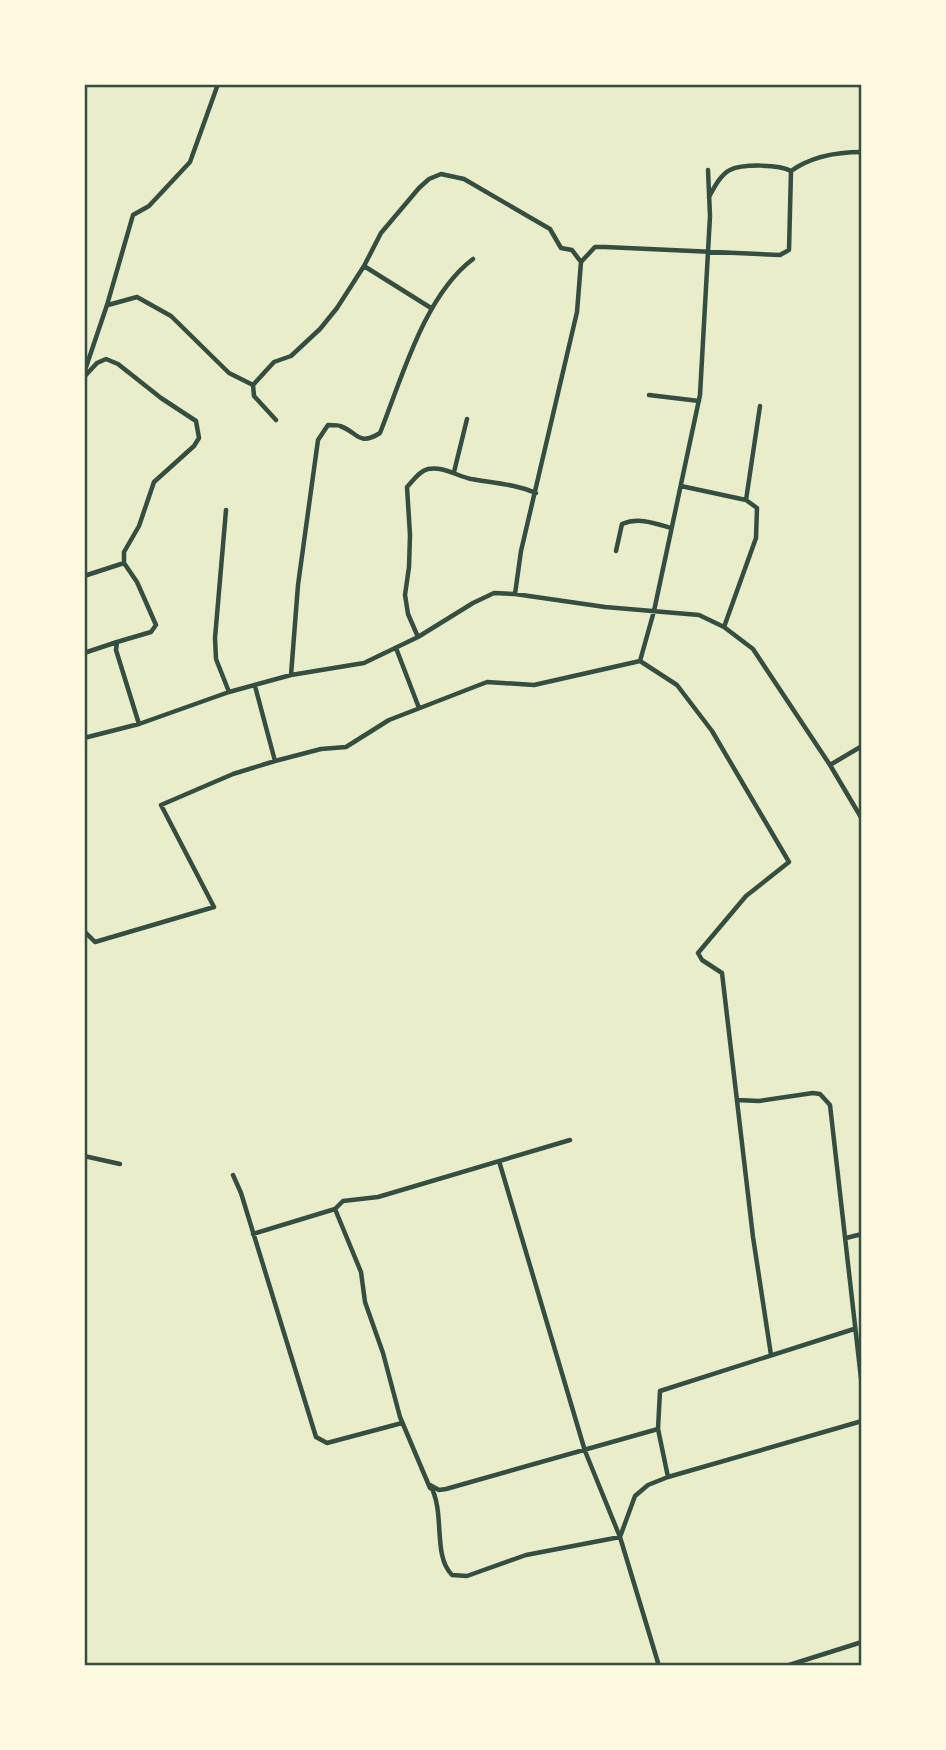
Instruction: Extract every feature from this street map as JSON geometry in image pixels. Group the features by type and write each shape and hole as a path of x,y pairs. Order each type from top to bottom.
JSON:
{"street":[{"path":"84,375 133,215 149,206 190,162 218,84"},
{"path":"791,171 804,161 842,152 862,152"},
{"path":"709,197 718,181 730,170 770,165 785,167 791,171"},
{"path":"640,661 654,611 699,401 708,250 708,170"},
{"path":"515,594 516,576 577,312 581,262 595,247 780,255 789,250 791,171"},
{"path":"276,420 254,396 253,385 274,362 292,356 320,329 364,266 381,233 429,179 441,174 464,179 550,229 561,248 572,250 581,262"},
{"path":"291,675 298,584 318,440 328,425 340,425 363,439 370,439 380,433 431,308 456,271 472,259"},
{"path":"364,266 431,308"},
{"path":"107,305 137,297 160,309 171,316 229,373 253,385"},
{"path":"84,375 106,359 118,364 196,421 199,438 194,446 154,482 139,526 124,552 124,563 137,582 156,625 151,632 84,653"},
{"path":"649,395 699,401"},
{"path":"746,500 760,405"},
{"path":"454,472 467,419"},
{"path":"418,637 408,614 405,594 410,535 407,487 422,471 430,468 536,493"},
{"path":"680,486 746,500 757,508 756,538 724,627"},
{"path":"226,510 215,638 216,659 229,692"},
{"path":"616,551 622,524 630,520 641,520 671,528"},
{"path":"84,576 124,563"},
{"path":"84,738 139,724 229,692 291,675 364,663 418,637 494,593 515,594 605,607 699,615 724,627 753,649 830,765 862,819"},
{"path":"117,642 116,650 139,724"},
{"path":"396,648 419,708"},
{"path":"84,931 95,942 214,907 161,805 233,774 321,749 346,747 389,720 487,682 534,685 640,661 677,685 712,732 789,862 746,896 698,953 702,960 722,973 753,1237 771,1355"},
{"path":"255,686 275,761"},
{"path":"830,765 862,746"},
{"path":"737,1100 759,1101 813,1093 824,1098 830,1105 862,1387"},
{"path":"253,1234 335,1209 343,1201 378,1197 570,1140"},
{"path":"84,1156 120,1164"},
{"path":"499,1161 585,1451 620,1538 659,1666"},
{"path":"233,1175 241,1193 316,1437 327,1443 402,1423"},
{"path":"335,1209 361,1272 365,1302 383,1353 402,1423 430,1488 430,1485 439,1490 446,1489 658,1429"},
{"path":"846,1238 862,1234"},
{"path":"668,1477 658,1429 660,1391 854,1329"},
{"path":"620,1538 635,1496 648,1485 862,1421"},
{"path":"430,1485 438,1502 444,1565 452,1575 467,1576 497,1563 526,1555 620,1538"},
{"path":"786,1666 862,1642"}]}
